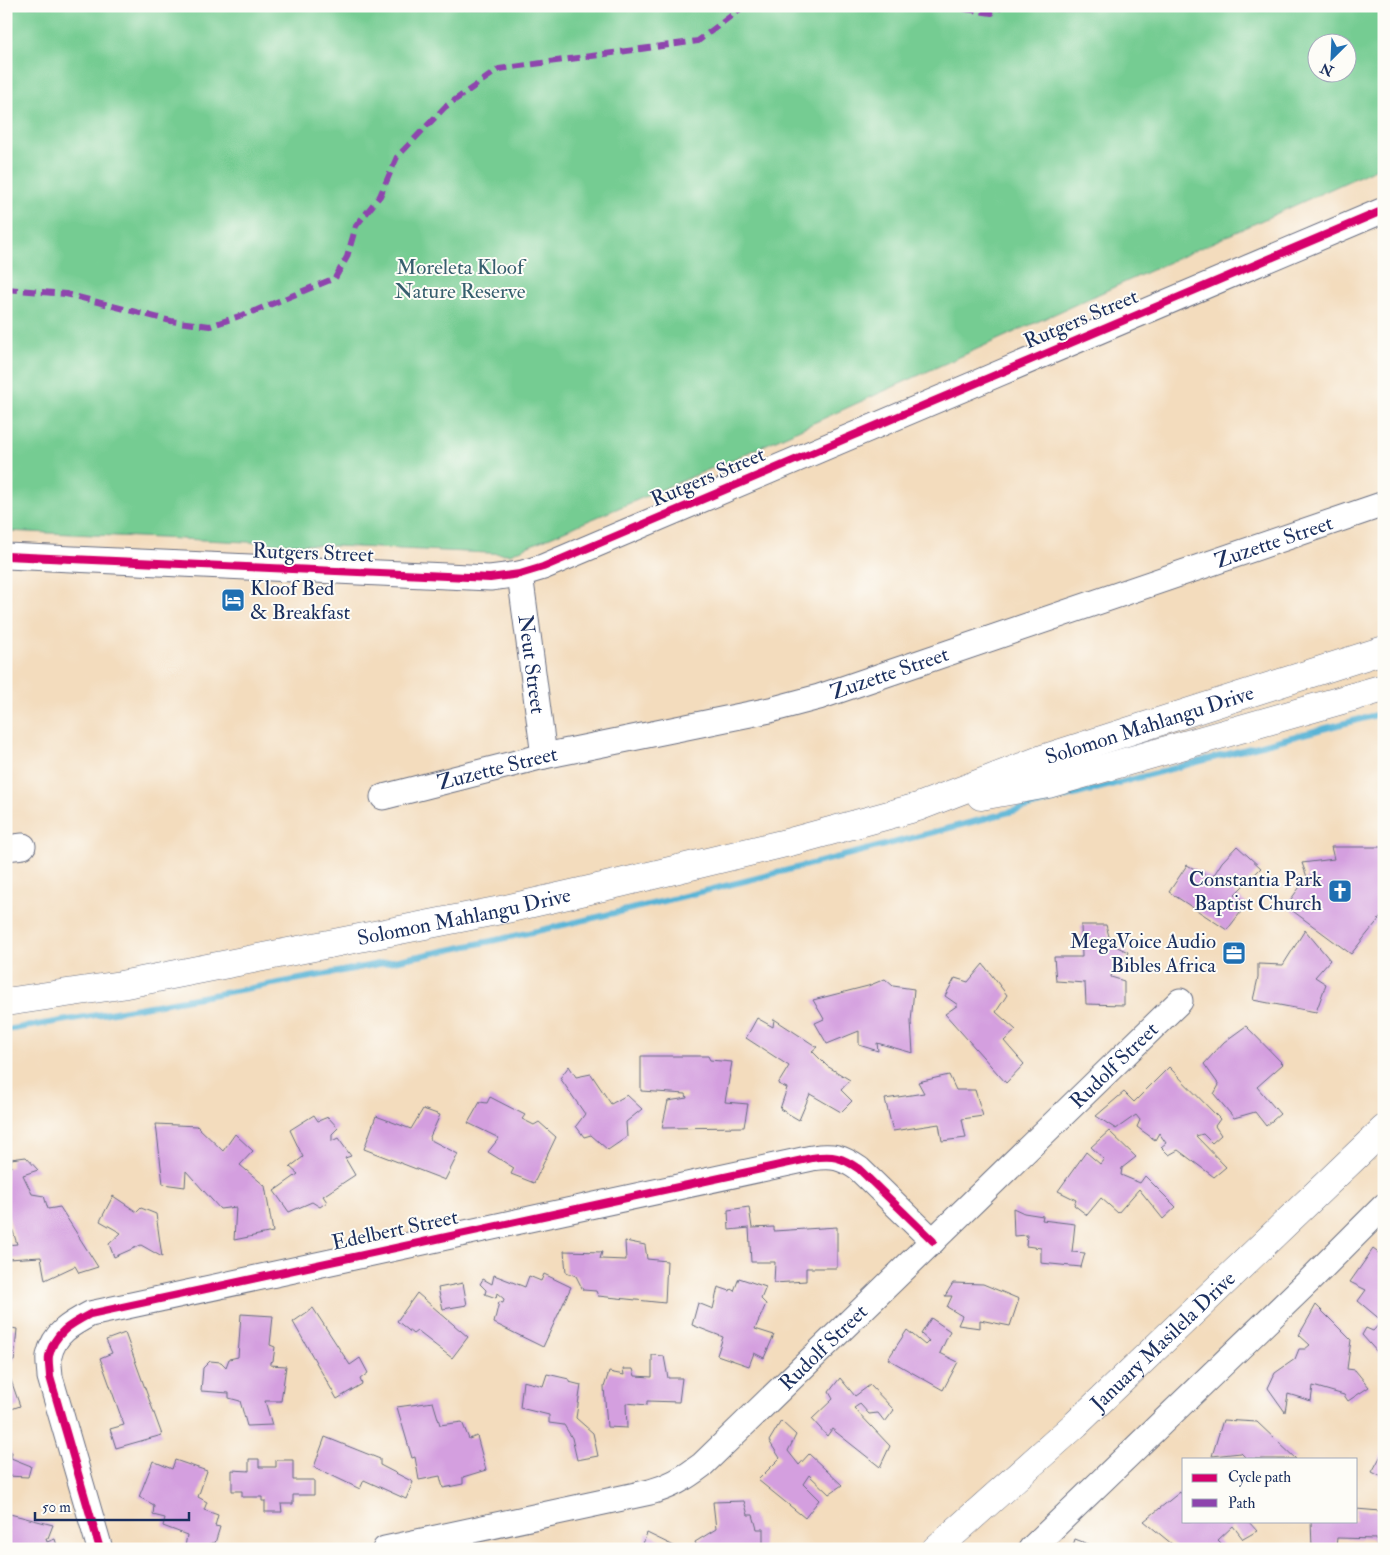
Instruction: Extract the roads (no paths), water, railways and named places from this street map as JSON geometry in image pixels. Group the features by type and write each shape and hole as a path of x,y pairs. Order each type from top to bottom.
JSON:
{"main road":[{"name":"Solomon Mahlangu Drive","path":"918,807 1046,758 1384,650"},
{"name":"Solomon Mahlangu Drive","path":"6,1002 121,985 506,909 781,844 918,807 1048,784 1384,688"},
{"name":"January Masilela Drive","path":"936,1549 1076,1424 1384,1129"}],"street":[{"name":"Rutgers Street","path":"6,556 490,578 520,574 543,567 1384,210"},
{"name":"Zuzette Street","path":"383,797 544,756 770,710 819,697 1384,504"},
{"name":"Neut Street","path":"520,574 544,756"},
{"name":"Rudolf Street","path":"385,1549 650,1492 666,1488 684,1478 702,1465 1180,1000"},
{"name":"Edelbert Street","path":"100,1549 50,1377 49,1357 58,1337 69,1324 90,1314 812,1158 830,1156 849,1162 859,1169 933,1241"},
{"path":"1031,1549 1237,1351 1384,1206"}],"waterway":[{"path":"6,1030 273,984 537,931 855,853 1384,713"}],"place":[{"name":"Kloof Bed & Breakfast","path":"233,600"},
{"name":"Constantia Park Baptist Church","path":"1340,891"},
{"name":"MegaVoice Audio Bibles Africa","path":"1234,953"}],"park label":[{"name":"Moreleta Kloof Nature Reserve","path":"460,279"}]}
